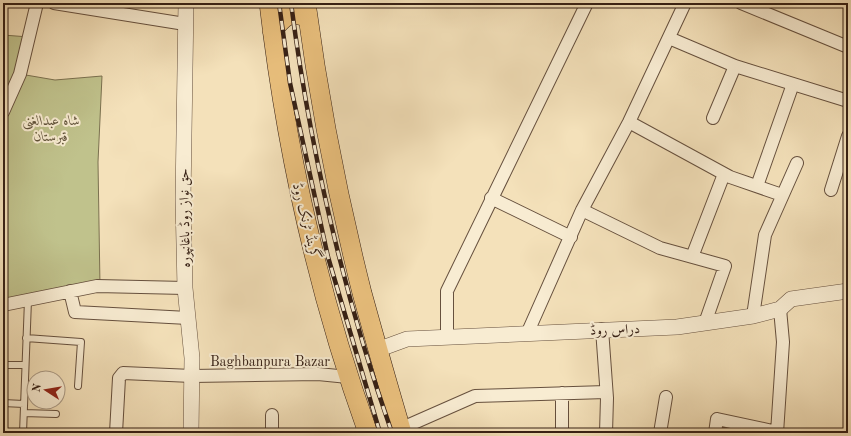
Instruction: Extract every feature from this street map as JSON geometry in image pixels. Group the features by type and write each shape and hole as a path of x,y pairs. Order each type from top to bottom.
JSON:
{"main road":[{"name":"گرینڈ ٹرنک روڈ","path":"269,3 280,88 298,192 348,377 368,433"},
{"path":"272,31 284,16 292,13 301,14 307,10 336,180 377,350 401,431"}],"street":[{"path":"3,112 20,74 37,3"},
{"path":"54,3 185,24"},
{"name":"حق نواز روڈ باغانپورہ","path":"186,3 183,199 185,288 192,358 191,433"},
{"path":"447,338 447,291 587,3"},
{"path":"527,334 582,210 629,122 685,3"},
{"path":"741,3 848,47"},
{"path":"669,38 734,66 848,101"},
{"path":"713,118 734,66"},
{"path":"757,186 793,84"},
{"path":"629,122 724,174 782,195"},
{"path":"831,190 848,136"},
{"path":"753,316 765,235 797,163"},
{"path":"692,257 724,174"},
{"path":"492,198 571,237"},
{"path":"582,210 660,248 725,266 705,323"},
{"path":"3,305 97,286 185,288"},
{"path":"70,291 75,312 188,318"},
{"name":"دراس روڈ","path":"377,350 407,339 602,329 677,327 753,316 780,309 791,299 848,292"},
{"path":"715,433 717,419 777,433 783,342 780,309"},
{"path":"602,329 606,392 606,433"},
{"name":"Baghbanpura Bazar","path":"116,433 120,375 123,373 192,376 318,374 348,377"},
{"path":"401,431 475,396 606,392"},
{"path":"562,393 562,433"},
{"path":"660,433 666,397"},
{"path":"272,415 272,433"}],"lane":[{"path":"23,433 28,300"},
{"path":"26,338 81,342 78,386"},
{"path":"3,365 25,366"},
{"path":"3,403 24,404"},
{"path":"24,413 56,414"}],"green space":[{"name":"شاہ عبدالغنی قبرستان","path":"3,35 29,37 20,74 55,80 102,76 98,162 100,286 3,305"}],"railway":[{"path":"279,3 290,83 328,257 380,433"},
{"path":"291,3 308,112 330,220 358,327 392,433"}]}
